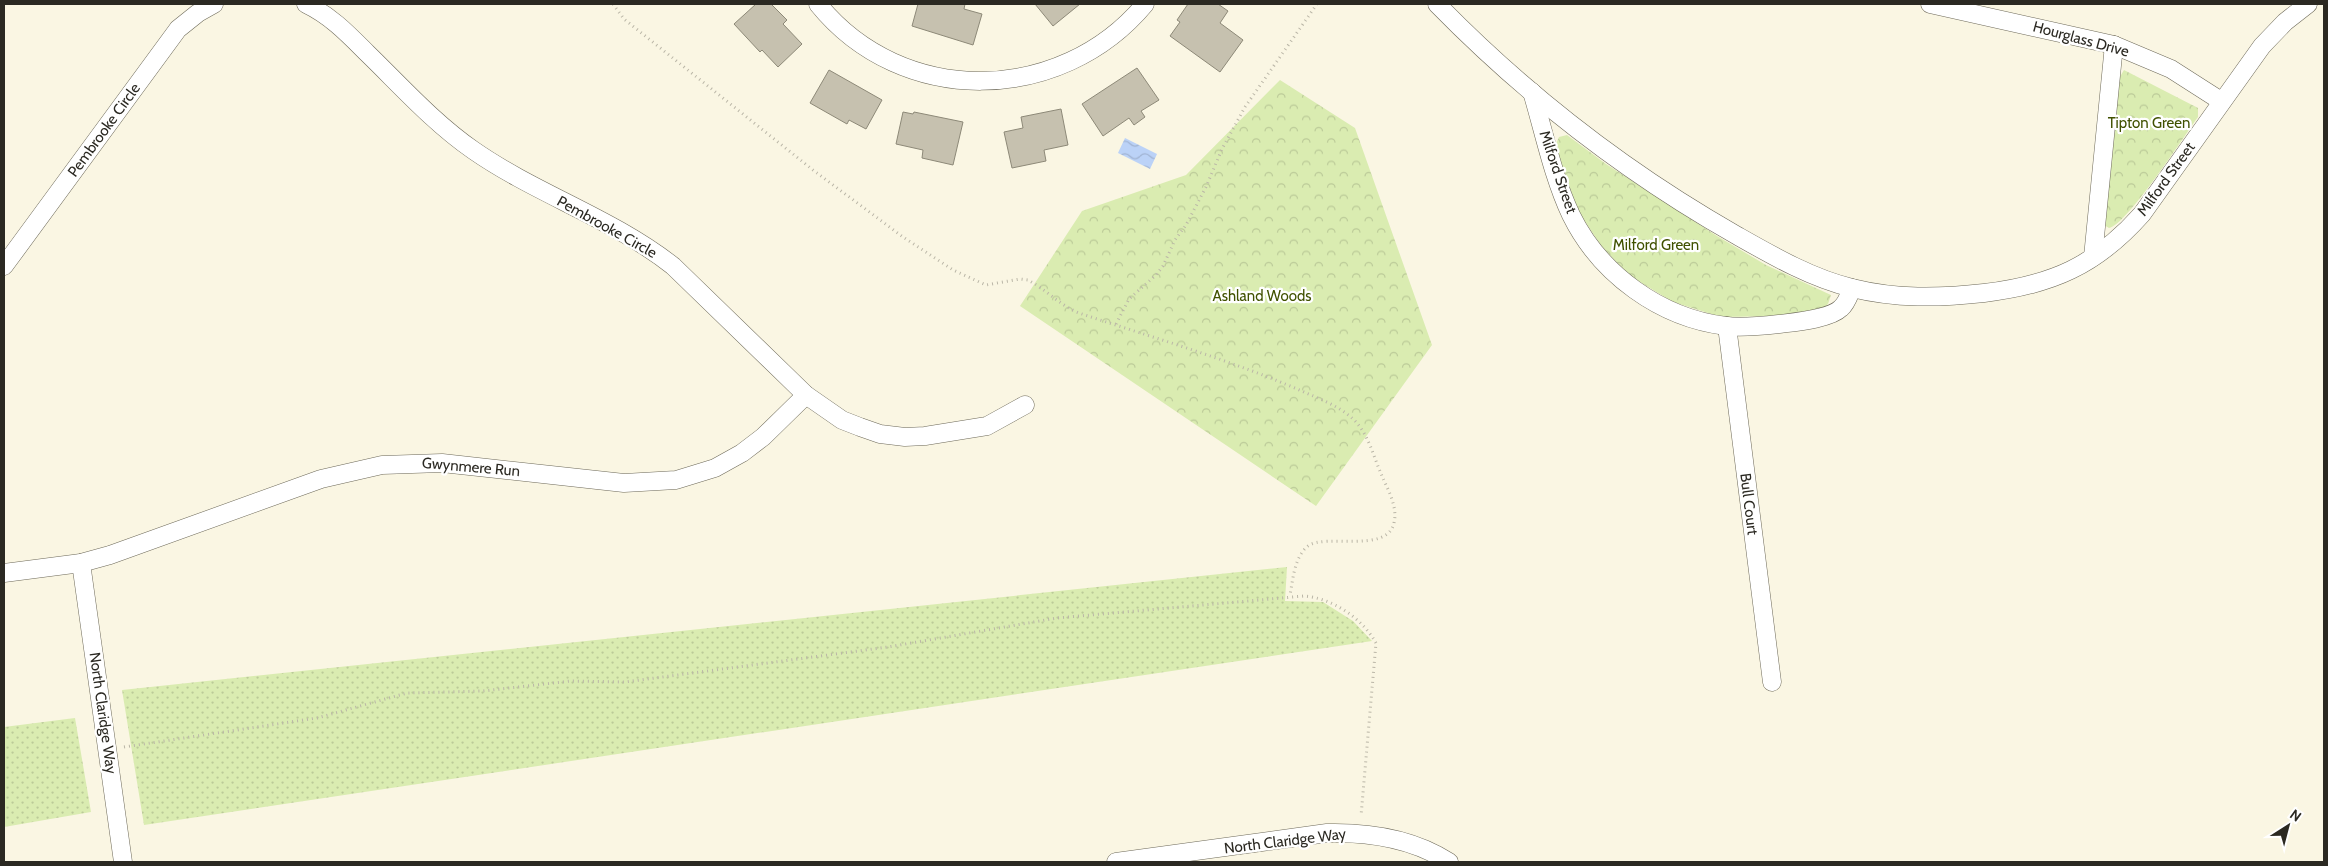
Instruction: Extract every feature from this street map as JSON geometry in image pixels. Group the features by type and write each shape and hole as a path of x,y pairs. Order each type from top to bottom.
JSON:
{"street":[{"name":"Pembrooke Circle","path":"4,266 178,29 198,13 214,4"},
{"name":"Pembrooke Circle","path":"306,4 331,18 449,131 471,149 515,177 627,235 657,253 806,395 842,420 880,434 904,437 926,436 987,426 1025,405"},
{"path":"818,4 854,38 892,61 928,75 970,82 987,82 1036,75 1082,57 1115,34 1145,4"},
{"name":"Milford Street","path":"1437,4 1479,46 1604,150 1708,220 1804,271 1852,288 1922,298 1952,297 2012,290 2050,280 2093,257 2122,236 2142,214 2262,46 2285,22 2308,4"},
{"name":"Hourglass Drive","path":"1930,4 2114,45 2170,69 2221,101"},
{"path":"2093,257 2114,45"},
{"name":"Milford Street","path":"1532,92 1563,195 1575,222 1594,251 1626,283 1651,300 1684,316 1727,326 1776,324 1819,317 1841,308 1852,288"},
{"name":"Bull Court","path":"1727,326 1772,682"},
{"name":"Gwynmere Run","path":"4,573 81,563 137,547 321,479 382,465 442,462 624,483 676,480 715,468 742,453 763,437 806,395"},
{"name":"North Claridge Way","path":"81,563 123,862"},
{"name":"North Claridge Way","path":"1116,862 1181,858 1327,833 1371,834 1410,843 1428,850 1449,862"}],"path":[{"path":"613,4 629,24 772,138 870,213 953,270 986,285 1020,279 1028,280 1076,312 1116,324 1289,386 1342,410 1361,428 1391,498 1393,526 1385,535 1368,540 1321,542 1310,545 1300,557 1295,567 1290,595"},
{"path":"1116,324 1129,299 1156,275 1163,266 1175,240 1186,225 1206,187 1222,149 1245,107 1317,4"},
{"path":"124,747 316,718 407,694 483,691 571,680 625,682 888,647 1057,618 1276,599 1290,595 1322,598 1331,603 1368,630 1376,643 1361,816"}],"green space":[{"name":"Tipton Green","path":"2124,70 2198,108 2198,117 2129,212 2109,228 2104,225 2118,80"},
{"name":"Ashland Woods","path":"1280,80 1355,128 1432,345 1316,506 1020,306 1082,211 1186,175"},
{"name":"Milford Green","path":"1567,135 1606,164 1717,236 1766,265 1831,295 1828,304 1821,310 1778,316 1721,317 1673,302 1630,276 1602,247 1578,211 1555,146 1559,137"},
{"path":"1287,567 1285,601 1323,602 1353,621 1372,641 144,825 122,690"},
{"path":"75,718 91,812 4,827 4,727"}],"water":[{"path":"1125,138 1157,154 1150,169 1118,153"}],"building":[{"path":"756,4 771,4 787,20 783,24 802,44 778,67 762,50 760,52 734,24"},
{"path":"918,4 965,4 964,9 982,14 973,45 912,26"},
{"path":"1035,4 1080,4 1053,26"},
{"path":"1188,4 1218,4 1228,11 1220,23 1243,40 1220,72 1170,36 1180,22 1177,20"},
{"path":"1137,68 1159,100 1141,111 1145,117 1134,125 1129,118 1103,136 1082,104"},
{"path":"829,70 882,100 866,129 849,120 847,124 810,103"},
{"path":"1061,109 1068,145 1044,150 1046,161 1012,168 1004,132 1023,128 1021,117"},
{"path":"903,112 913,114 914,112 963,122 953,165 922,158 923,150 896,144"}]}
